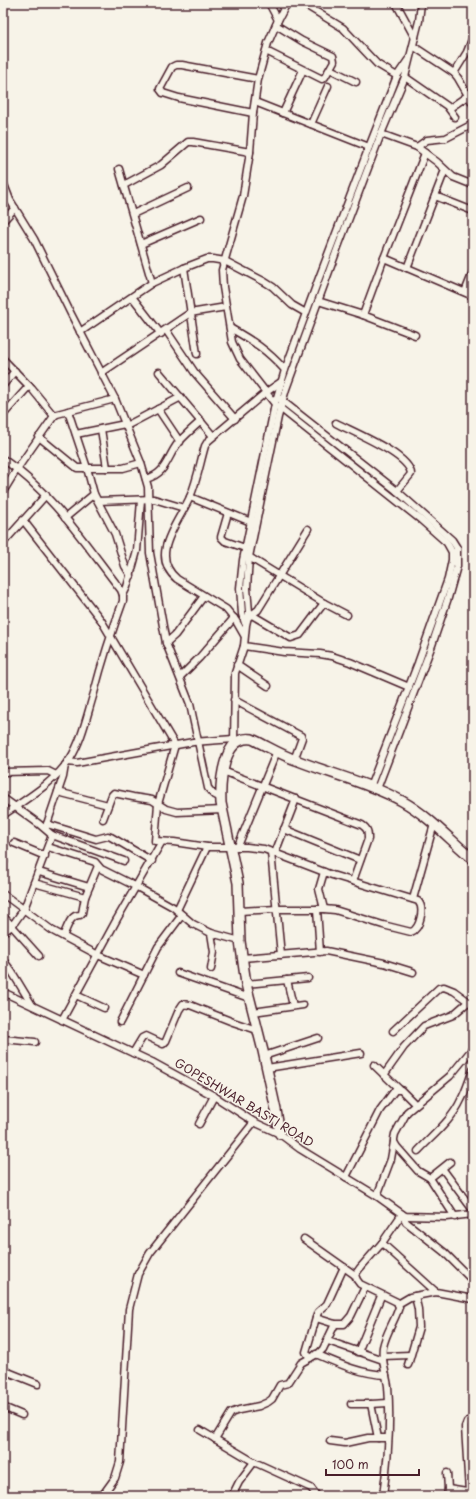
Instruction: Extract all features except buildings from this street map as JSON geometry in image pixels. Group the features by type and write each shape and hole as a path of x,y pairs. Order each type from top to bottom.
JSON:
{"street":[{"path":"266,52 322,79 324,79 334,61 333,56 302,41 277,23 268,3"},
{"path":"287,3 277,23 258,79 253,113 250,152 243,196 222,277 235,352 274,404 421,520 450,546 452,552 448,579 374,788"},
{"path":"302,3 343,28 377,64 397,76"},
{"path":"396,3 415,38"},
{"path":"280,1134 267,1068 246,984 240,941 240,911 234,846 223,810 220,791 223,771 234,741 235,673 244,646 244,635 249,612 247,575 249,557 282,400 380,134 405,77 419,21 421,3"},
{"path":"454,73 467,52 473,37"},
{"path":"413,46 454,73 471,94 473,103"},
{"path":"324,603 300,635 294,638 248,619 242,614 240,588 245,548 274,404 285,370 368,147 397,76 411,55"},
{"path":"253,113 179,98 163,93 160,89 172,67 176,65 258,79"},
{"path":"330,69 356,82"},
{"path":"283,113 303,70"},
{"path":"405,77 450,108 455,117"},
{"path":"311,124 328,86"},
{"path":"450,108 471,94"},
{"path":"255,102 368,147"},
{"path":"417,147 427,140 446,138 473,124"},
{"path":"380,134 417,147 453,177 473,185"},
{"path":"124,185 161,165 188,142 250,152"},
{"path":"363,315 425,153"},
{"path":"119,169 152,284"},
{"path":"407,268 445,170"},
{"path":"3,182 10,200 34,239 115,399 141,464 146,479 150,500 150,553 166,643 190,704 208,788 213,794 221,798"},
{"path":"133,214 188,188"},
{"path":"435,196 473,211"},
{"path":"3,203 10,200"},
{"path":"3,220 15,208"},
{"path":"141,244 201,218"},
{"path":"384,258 473,296"},
{"path":"80,332 152,284 184,268 207,259 225,262 265,282 273,287 292,305 306,314"},
{"path":"184,268 197,354"},
{"path":"465,292 473,272"},
{"path":"133,298 164,332 195,373 235,419"},
{"path":"318,301 363,315 414,335"},
{"path":"102,373 190,313 226,307"},
{"path":"230,328 267,351 285,370"},
{"path":"3,359 54,416"},
{"path":"3,385 15,371"},
{"path":"160,372 213,436"},
{"path":"244,635 234,618 226,610 170,574 165,564 166,545 190,497 205,446 213,436 265,393 281,382"},
{"path":"3,415 28,386"},
{"path":"277,396 325,436 397,491 452,540 457,548 457,566 432,645 374,788"},
{"path":"76,434 126,425 181,397"},
{"path":"3,492 54,416 115,399"},
{"path":"158,409 180,442"},
{"path":"68,411 94,494 115,534 125,566 131,576"},
{"path":"146,479 161,472 180,442 201,421"},
{"path":"336,423 402,458 409,466 411,474 397,491"},
{"path":"101,429 107,468"},
{"path":"39,437 74,466 80,468 123,468 141,464"},
{"path":"3,459 17,469 46,495 123,595"},
{"path":"65,518 94,494"},
{"path":"3,543 46,495"},
{"path":"190,497 251,522"},
{"path":"3,815 41,788 56,775 74,752 85,724 110,634 131,576 137,551 141,500"},
{"path":"98,501 160,500 184,508"},
{"path":"228,513 221,537 225,541 245,548"},
{"path":"24,520 101,620 175,745 158,804 154,840 157,842 174,842 207,847 234,846 255,848 324,872 413,899 418,901 421,906 418,927 411,932 335,910 277,909 240,911"},
{"path":"248,619 258,610 308,529"},
{"path":"249,557 324,603 347,615"},
{"path":"166,643 175,635 204,596"},
{"path":"180,677 196,662 234,618"},
{"path":"244,646 284,652 300,652 332,656 409,687"},
{"path":"237,665 268,686"},
{"path":"234,700 301,736 302,738 294,760"},
{"path":"66,764 199,741 234,741 246,738 252,739 294,760 374,788 402,802 434,824 473,859"},
{"path":"234,846 277,751"},
{"path":"46,826 66,764"},
{"path":"3,772 48,771 56,775"},
{"path":"223,771 362,825 366,828 368,839 353,881"},
{"path":"58,792 108,805"},
{"path":"103,819 114,793 152,800 166,809 177,812 223,810"},
{"path":"3,798 46,826 96,840 108,836 152,861"},
{"path":"281,955 273,853 296,799"},
{"path":"413,899 434,824"},
{"path":"46,826 52,835 124,861"},
{"path":"284,829 360,860"},
{"path":"3,932 12,926 24,909 52,835"},
{"path":"62,1020 162,842"},
{"path":"14,843 44,856"},
{"path":"120,1022 164,936 180,912 207,847"},
{"path":"48,848 93,861 101,870 137,887 180,912 193,924 211,933 240,941"},
{"path":"63,936 73,917 82,913 85,898 98,866"},
{"path":"39,872 89,887"},
{"path":"324,872 319,889 324,909"},
{"path":"34,883 85,898"},
{"path":"3,894 46,926 63,936 98,955 144,975"},
{"path":"317,909 320,952"},
{"path":"3,916 39,956"},
{"path":"211,933 214,952 211,969"},
{"path":"242,958 320,952 340,953 413,972"},
{"path":"3,960 12,972 32,1006"},
{"path":"178,973 249,998"},
{"path":"246,984 308,978"},
{"path":"287,980 293,1006"},
{"path":"384,1075 404,1048 424,1026 453,1015 471,1003 454,991 444,987 440,988 393,1031"},
{"name":"GOPESHWAR BASTI ROAD","path":"3,992 133,1053 214,1096 254,1122 280,1134 300,1149 377,1196 404,1215 406,1222 444,1252 473,1281"},
{"path":"76,995 104,1008"},
{"path":"133,1053 142,1038 146,1036 163,1044 166,1041 179,1010 184,1004 257,1030"},
{"path":"253,1012 303,1004"},
{"path":"264,1056 318,1038"},
{"path":"3,1039 35,1042"},
{"path":"377,1196 391,1159 395,1134 402,1119 415,1104 450,1076 473,1048"},
{"path":"267,1068 361,1053"},
{"path":"469,1053 473,1059"},
{"path":"374,1065 415,1104"},
{"path":"418,1151 444,1125 461,1101 473,1070"},
{"path":"346,1177 380,1110 395,1090 399,1089"},
{"path":"199,1124 214,1096"},
{"path":"102,1496 115,1478 120,1462 129,1309 138,1274 150,1253 254,1122"},
{"path":"394,1142 418,1171 430,1178 455,1217"},
{"path":"430,1178 450,1162"},
{"path":"444,1171 473,1210"},
{"path":"356,1275 360,1268 404,1215 455,1217 473,1214"},
{"path":"304,1239 356,1275 357,1280 365,1287 398,1304 416,1296 436,1292 473,1299"},
{"path":"382,1243 436,1292"},
{"path":"310,1358 306,1352 318,1312 327,1304 344,1267"},
{"path":"316,1318 335,1324 344,1324 348,1320 365,1287"},
{"path":"358,1352 381,1296"},
{"path":"408,1365 419,1327 416,1296"},
{"path":"383,1496 388,1438 388,1403 383,1358 386,1338 398,1310 398,1304"},
{"path":"215,1439 231,1413 259,1406 272,1399 280,1385 288,1383 301,1363 316,1354 328,1341 335,1324"},
{"path":"328,1341 358,1352 383,1358 410,1355"},
{"path":"316,1354 365,1373 386,1375"},
{"path":"3,1370 38,1384"},
{"path":"351,1404 388,1403"},
{"path":"371,1404 378,1438"},
{"path":"3,1407 22,1415"},
{"path":"447,1473 448,1493 471,1492 465,1427 467,1422 473,1422"},
{"path":"200,1430 254,1462 311,1488 317,1496 324,1496"},
{"path":"330,1441 345,1443 368,1438 388,1438"},
{"path":"232,1496 239,1482 254,1462"}]}
